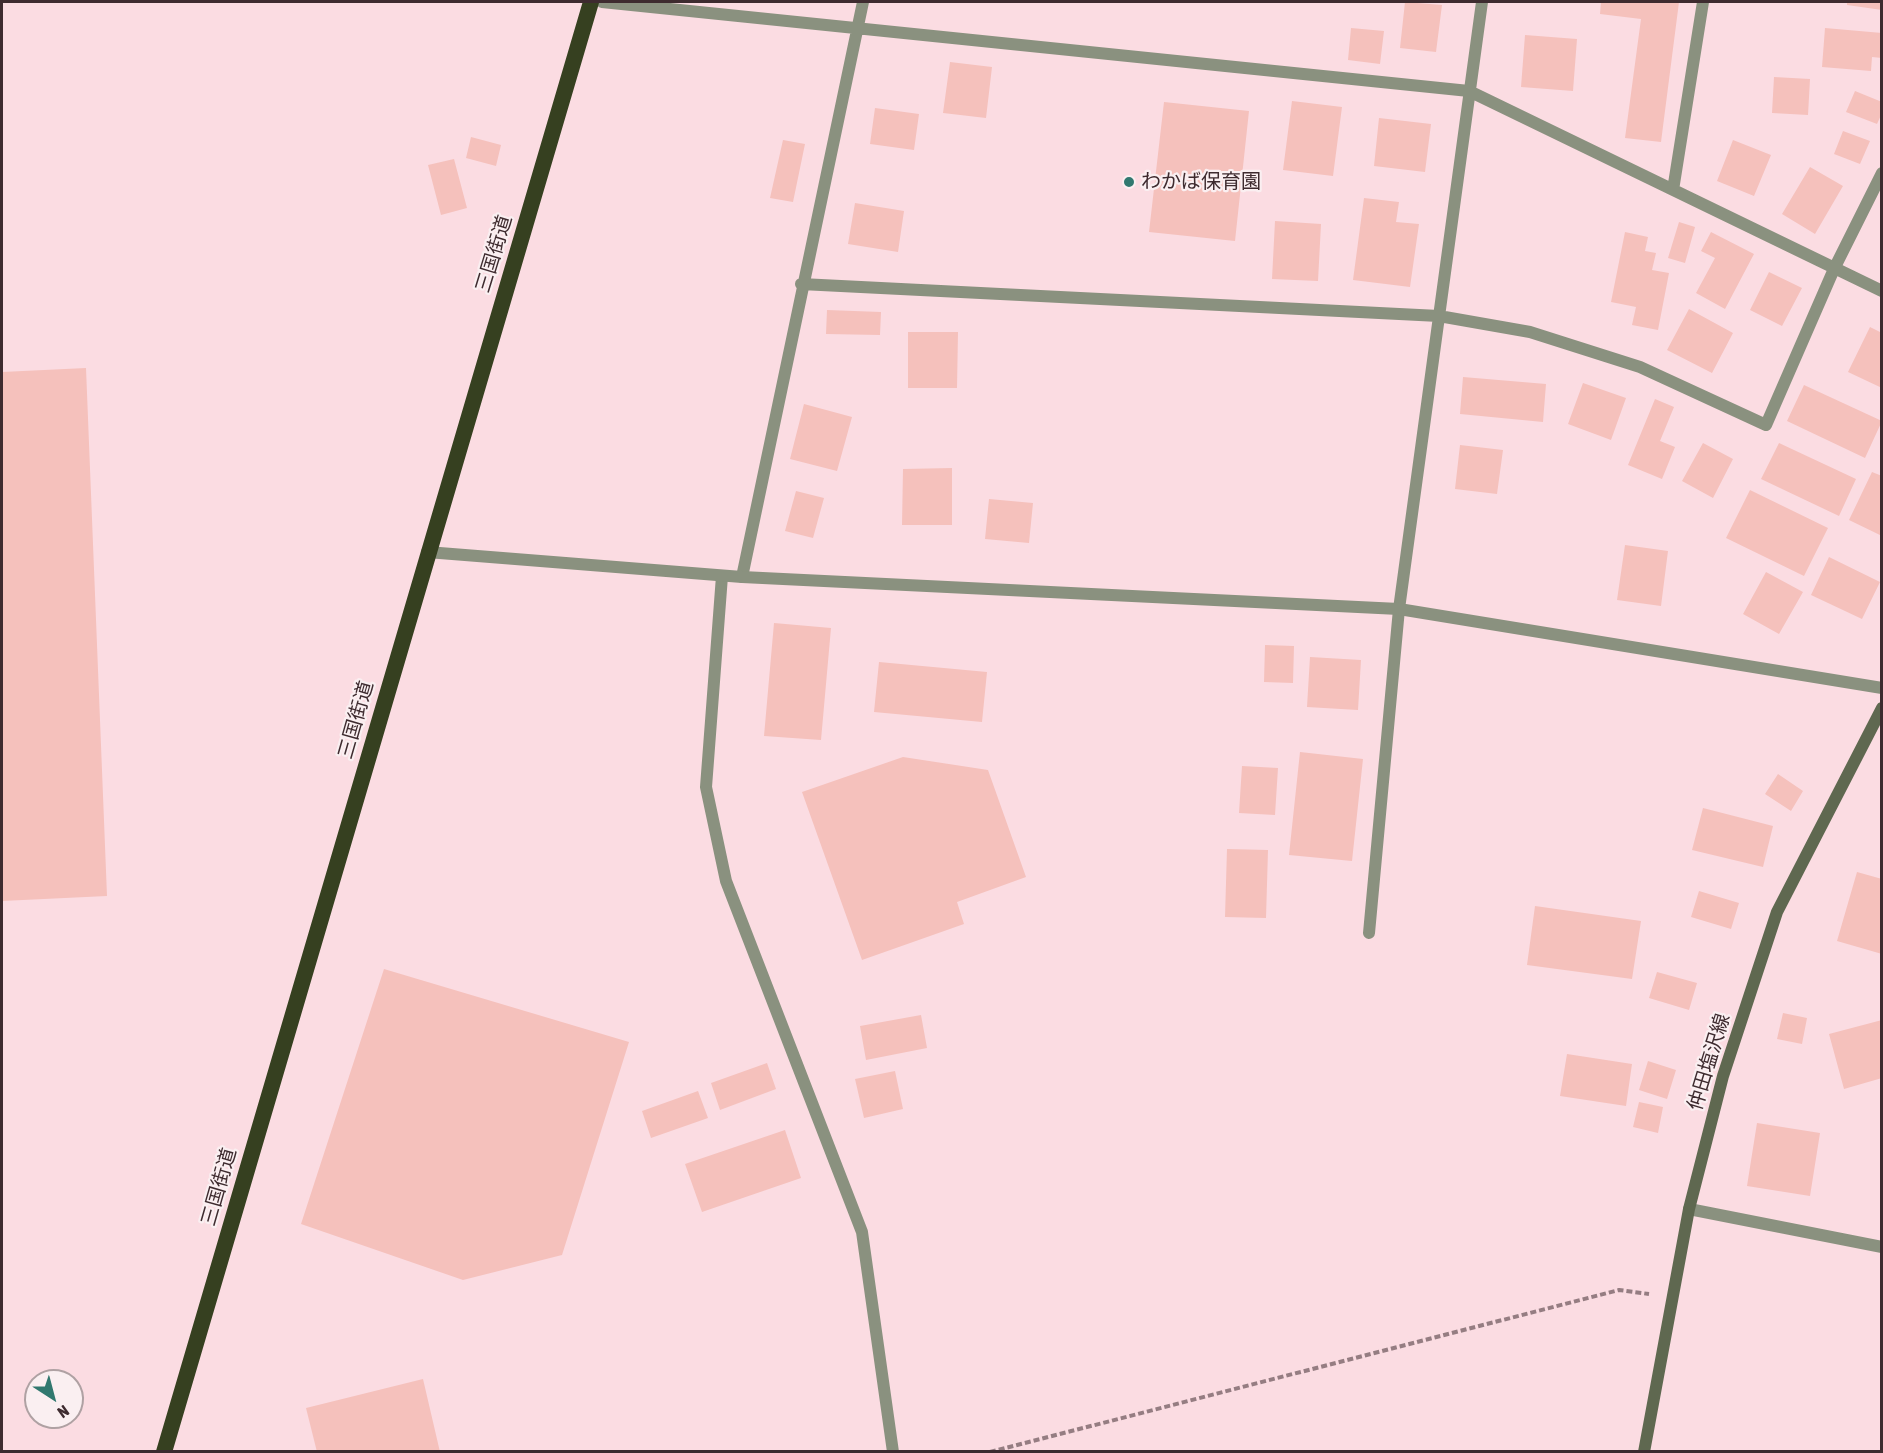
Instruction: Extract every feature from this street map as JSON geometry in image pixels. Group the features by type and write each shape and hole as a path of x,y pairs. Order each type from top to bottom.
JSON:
{"highway":[{"name":"三国街道","path":"164,1452 427,552 591,2"}],"main road":[{"name":"仲田塩沢線","path":"1644,1452 1689,1209 1724,1076 1777,912 1881,708"}],"street":[{"path":"602,2 1469,91 1881,291"},
{"path":"742,578 801,284 862,2"},
{"path":"1369,933 1399,609 1482,2"},
{"path":"1672,190 1703,2"},
{"path":"801,284 1439,316 1530,332 1640,367 1766,425 1834,269 1881,173"},
{"path":"427,552 742,578 1399,609 1881,688"},
{"path":"722,576 706,787 726,881 862,1232 893,1452"},
{"path":"1689,1209 1881,1247"}],"path":[{"path":"990,1452 1619,1290 1672,1297"}],"building":[{"path":"1405,2 1442,5 1436,52 1400,48"},
{"path":"1601,2 1679,2 1661,142 1625,138 1641,19 1600,14"},
{"path":"1847,2 1882,2 1882,10 1847,5"},
{"path":"1351,28 1384,31 1380,64 1348,60"},
{"path":"1825,28 1882,33 1882,58 1872,57 1871,71 1822,67"},
{"path":"1525,35 1577,39 1573,91 1521,87"},
{"path":"950,62 992,67 986,118 943,113"},
{"path":"1774,77 1810,79 1808,115 1772,113"},
{"path":"1855,91 1882,102 1882,113 1877,124 1846,112"},
{"path":"1292,101 1342,107 1333,176 1283,170"},
{"path":"1164,102 1249,111 1235,241 1149,232"},
{"path":"875,108 919,114 914,150 870,144"},
{"path":"1379,118 1431,124 1425,172 1374,166"},
{"path":"1843,131 1870,141 1860,164 1834,154"},
{"path":"471,137 501,145 496,166 466,158"},
{"path":"783,140 805,144 793,202 770,198"},
{"path":"1733,140 1771,155 1754,196 1717,181"},
{"path":"454,159 467,208 441,215 428,165"},
{"path":"1810,167 1843,186 1815,234 1782,214"},
{"path":"1364,198 1399,202 1396,222 1419,224 1410,287 1353,280"},
{"path":"855,203 904,211 898,252 848,244"},
{"path":"1275,221 1321,224 1318,281 1272,279"},
{"path":"1679,222 1695,227 1685,263 1668,258"},
{"path":"1625,232 1648,237 1645,251 1656,253 1652,270 1669,273 1658,330 1632,325 1636,307 1611,302"},
{"path":"1711,232 1754,254 1725,309 1696,293 1715,258 1701,251"},
{"path":"1769,272 1802,288 1782,326 1750,310"},
{"path":"1689,309 1733,333 1712,373 1667,350"},
{"path":"827,310 881,312 880,335 826,334"},
{"path":"1870,327 1882,333 1882,388 1848,372"},
{"path":"908,332 958,332 957,388 908,388"},
{"path":"86,368 107,896 2,901 2,372"},
{"path":"1463,377 1546,384 1543,422 1460,414"},
{"path":"1583,383 1626,398 1611,440 1568,424"},
{"path":"1804,385 1882,421 1865,458 1787,421"},
{"path":"1655,399 1674,407 1660,441 1675,447 1662,479 1628,465"},
{"path":"804,404 852,417 837,471 790,459"},
{"path":"1703,443 1733,459 1713,498 1682,481"},
{"path":"1779,443 1856,479 1839,516 1761,479"},
{"path":"1460,445 1503,450 1497,494 1455,489"},
{"path":"952,468 952,525 902,525 903,469"},
{"path":"1872,472 1882,476 1882,536 1849,520"},
{"path":"1750,490 1828,528 1804,576 1726,538"},
{"path":"796,491 824,498 813,538 785,531"},
{"path":"989,499 1033,503 1029,543 985,539"},
{"path":"1625,545 1668,551 1661,606 1617,600"},
{"path":"1829,557 1880,582 1862,619 1811,595"},
{"path":"1766,572 1803,592 1779,634 1743,614"},
{"path":"774,623 831,628 821,740 764,736"},
{"path":"1265,645 1294,646 1293,683 1264,682"},
{"path":"1310,657 1361,660 1358,710 1307,707"},
{"path":"879,662 987,672 982,722 874,712"},
{"path":"1300,752 1363,759 1352,861 1289,855"},
{"path":"903,757 988,770 1026,877 957,902 964,924 862,960 802,792"},
{"path":"1242,766 1278,768 1275,815 1239,813"},
{"path":"1778,774 1803,791 1791,811 1765,794"},
{"path":"1703,808 1773,826 1763,867 1692,850"},
{"path":"1227,849 1268,850 1266,918 1225,917"},
{"path":"1857,872 1882,879 1882,954 1837,941"},
{"path":"1699,891 1739,903 1731,929 1691,917"},
{"path":"1535,906 1641,921 1632,979 1527,965"},
{"path":"384,969 629,1042 562,1255 463,1280 301,1224"},
{"path":"1657,972 1697,983 1689,1010 1649,998"},
{"path":"1783,1013 1807,1018 1802,1044 1777,1039"},
{"path":"921,1015 927,1048 866,1060 860,1026"},
{"path":"1882,1020 1882,1078 1844,1089 1829,1034"},
{"path":"1567,1054 1632,1064 1626,1106 1560,1096"},
{"path":"1648,1061 1676,1070 1667,1099 1639,1090"},
{"path":"767,1063 776,1089 720,1110 711,1083"},
{"path":"895,1071 903,1109 864,1118 855,1079"},
{"path":"698,1091 708,1118 651,1138 642,1111"},
{"path":"1639,1102 1663,1107 1658,1133 1633,1127"},
{"path":"1757,1123 1820,1133 1810,1196 1747,1186"},
{"path":"785,1130 801,1178 702,1212 685,1164"},
{"path":"423,1379 440,1452 317,1452 306,1408"}],"place":[{"name":"わかば保育園","path":"1129,182"}]}
